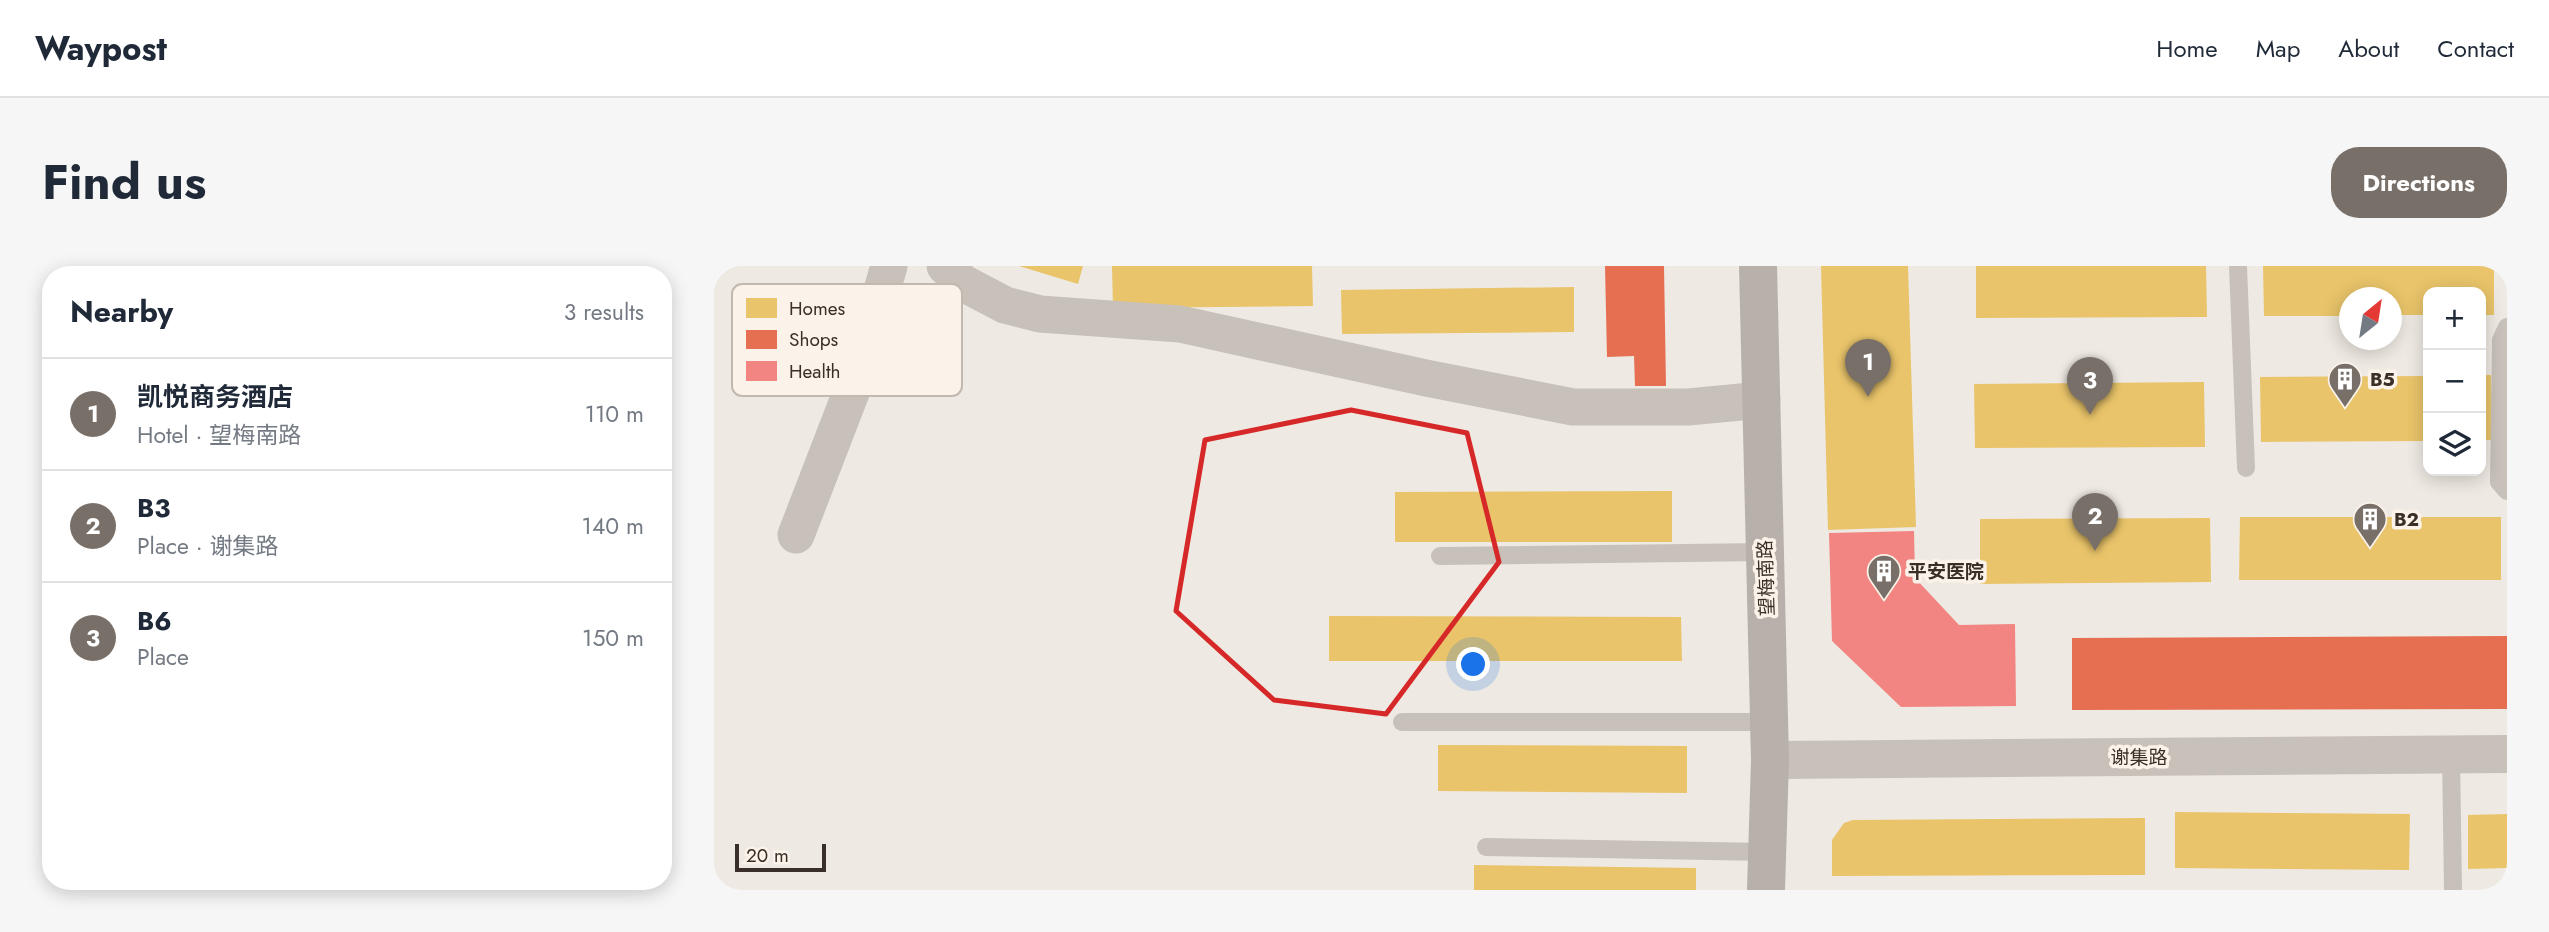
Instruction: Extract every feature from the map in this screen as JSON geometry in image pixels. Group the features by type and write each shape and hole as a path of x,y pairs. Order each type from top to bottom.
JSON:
{"main road":[{"name":"望梅南路","path":"1758,266 1770,722 1766,890"}],"street":[{"path":"883,284 888,266"},
{"path":"945,266 963,284 1005,305 1041,314 1180,324 1573,407 1688,407 1762,400"},
{"path":"796,535 850,396"},
{"name":"谢集路","path":"1770,760 2507,754"}],"lane":[{"path":"2238,266 2246,468"},
{"path":"2507,327 2501,340 2499,482 2507,491"},
{"path":"1440,556 1765,552"},
{"path":"1402,722 1770,722"},
{"path":"2451,755 2452,890"},
{"path":"1486,847 1767,852"}],"highlighted area":[{"path":"1351,410 1467,433 1499,562 1386,714 1274,700 1176,611 1205,440"}],"building: Homes":[{"path":"1019,266 1083,266 1078,284"},
{"path":"1112,266 1312,266 1313,306 1113,308"},
{"path":"1821,266 1908,266 1916,527 1828,530"},
{"path":"1976,266 2206,266 2207,317 1976,318"},
{"path":"2263,266 2494,266 2494,315 2486,315 2486,287 2423,287 2423,315 2402,315 2402,287 2339,287 2339,316 2264,316"},
{"path":"1574,287 1574,332 1342,334 1341,290"},
{"path":"2486,375 2491,375 2492,440 2486,440"},
{"name":"B5","path":"2423,376 2423,441 2261,442 2260,377"},
{"path":"2204,382 2205,447 1975,448 1974,384"},
{"path":"1672,491 1672,542 1395,542 1395,492"},
{"name":"B2","path":"2240,517 2501,517 2501,580 2239,580"},
{"path":"2210,518 2211,582 1980,584 1980,519"},
{"path":"1329,616 1681,617 1682,661 1329,661"},
{"path":"1438,745 1687,746 1687,793 1438,791"},
{"path":"2175,812 2410,814 2409,870 2175,868"},
{"path":"2507,814 2507,868 2468,869 2468,815"},
{"path":"2145,818 2145,875 1832,876 1832,840 1844,823 1853,820"},
{"path":"1474,865 1696,868 1696,890 1474,890"}],"building: Shops":[{"path":"1605,266 1664,266 1666,386 1635,386 1634,356 1607,357"},
{"path":"2507,636 2507,709 2072,710 2072,638"}],"building: Health":[{"name":"平安医院","path":"1914,531 1915,578 1959,625 2015,624 2016,706 1901,707 1832,641 1829,533"}],"place":[{"name":"凯悦商务酒店","path":"1868,397"},
{"name":"B5","path":"2345,409"},
{"name":"B6","path":"2090,415"},
{"name":"B2","path":"2370,549"},
{"name":"B3","path":"2095,551"},
{"name":"平安医院","path":"1884,601"}]}
